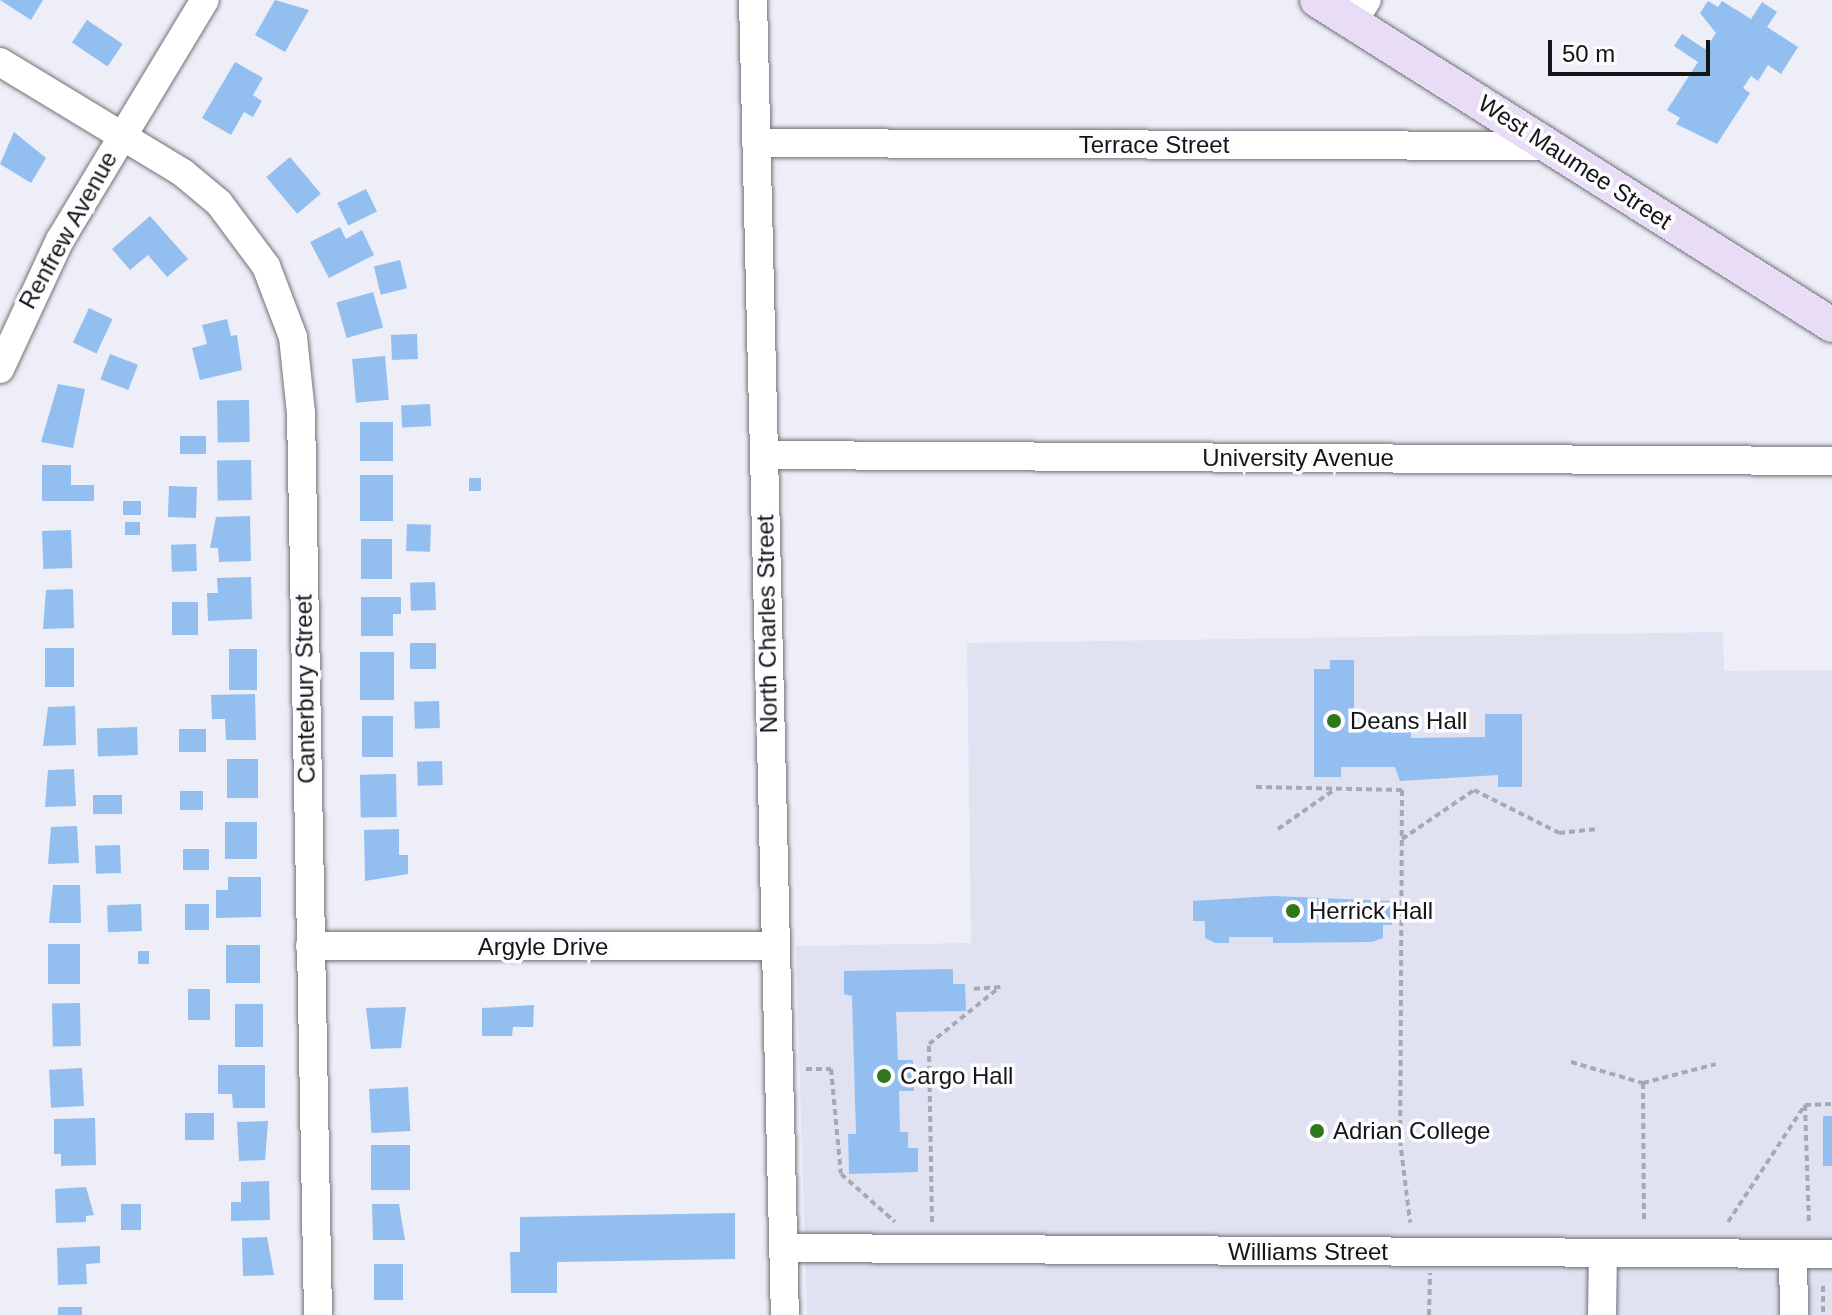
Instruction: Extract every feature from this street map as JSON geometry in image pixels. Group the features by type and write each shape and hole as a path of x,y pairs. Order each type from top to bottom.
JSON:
{"main road":[{"name":"West Maumee Street","path":"1317,0 1360,11 1552,146 1832,325"}],"street":[{"name":"Renfrew Avenue","path":"0,369 32,294 120,137 205,0"},
{"name":"North Charles Street","path":"753,0 785,1315"},
{"name":"Canterbury Street","path":"0,62 183,173 244,231 266,266 293,337 301,413 318,1315"},
{"name":"Terrace Street","path":"756,143 1552,146"},
{"name":"University Avenue","path":"764,455 1832,461"},
{"name":"Argyle Drive","path":"310,946 775,946"},
{"name":"Williams Street","path":"783,1248 1832,1254"},
{"path":"1602,1315 1603,1254"},
{"path":"1793,1255 1794,1315"}],"path":[{"path":"1256,787 1402,790 1400,1140 1410,1222"},
{"path":"1278,829 1336,789"},
{"path":"1402,839 1474,790 1559,833 1595,829"},
{"path":"932,1222 929,1044 1000,987 972,989"},
{"path":"1571,1062 1643,1083 1716,1064"},
{"path":"806,1069 831,1069 841,1174 895,1222"},
{"path":"1643,1083 1644,1219"},
{"path":"1805,1105 1832,1104"},
{"path":"1728,1222 1805,1105"},
{"path":"1805,1105 1809,1223"},
{"path":"1429,1315 1430,1269"},
{"path":"1823,1286 1823,1315"}],"shaded area":[{"name":"Adrian College","path":"1723,632 1724,671 1832,670 1832,1315 807,1315 796,946 971,943 967,643"}],"building":[{"path":"0,0 43,0 31,20"},
{"path":"275,0 309,10 285,52 255,35"},
{"path":"1708,1 1718,7 1722,1 1751,19 1762,2 1777,12 1767,27 1798,47 1781,74 1768,65 1758,81 1751,76 1743,88 1750,93 1717,144 1676,124 1680,118 1667,110 1698,62 1674,46 1682,34 1705,49 1716,33 1700,13"},
{"path":"87,20 123,44 108,66 72,42"},
{"path":"235,62 263,78 253,95 262,101 253,117 244,112 231,135 202,118"},
{"path":"14,132 46,158 31,183 0,164"},
{"path":"290,157 321,194 297,214 266,177"},
{"path":"366,189 377,211 348,225 337,203"},
{"path":"150,216 188,259 167,277 148,255 130,270 112,249"},
{"path":"340,227 346,239 362,230 374,255 329,278 310,242"},
{"path":"400,260 407,288 381,295 374,267"},
{"path":"373,292 383,328 347,338 336,302"},
{"path":"89,308 113,319 97,353 73,342"},
{"path":"227,319 231,336 237,335 242,370 200,380 192,348 207,344 202,325"},
{"path":"417,334 418,359 392,360 391,335"},
{"path":"110,354 138,365 128,390 100,379"},
{"path":"385,356 389,400 356,403 352,359"},
{"path":"58,384 85,389 73,448 41,442"},
{"path":"249,400 250,442 218,443 217,401"},
{"path":"430,404 431,426 402,427 401,406"},
{"path":"360,422 393,422 393,461 360,461"},
{"path":"180,436 206,436 206,454 180,454"},
{"path":"251,460 252,500 218,501 217,461"},
{"path":"42,465 71,465 71,485 94,485 94,501 42,501"},
{"path":"360,475 393,475 393,521 360,521"},
{"path":"469,478 481,478 481,491 469,491"},
{"path":"169,486 197,487 196,518 168,517"},
{"path":"123,501 141,501 141,515 123,515"},
{"path":"250,516 251,561 219,562 218,548 210,548 216,517"},
{"path":"125,522 140,522 140,535 125,535"},
{"path":"407,524 431,525 430,552 406,551"},
{"path":"71,530 72,568 43,569 42,531"},
{"path":"361,539 392,539 392,579 361,579"},
{"path":"196,544 197,571 172,572 171,545"},
{"path":"251,577 252,619 208,621 207,593 218,593 217,578"},
{"path":"435,582 436,610 411,611 410,583"},
{"path":"73,589 74,628 43,629 46,590"},
{"path":"361,597 401,597 401,614 393,614 393,636 361,636"},
{"path":"172,602 198,602 198,635 172,635"},
{"path":"410,643 436,643 436,669 410,669"},
{"path":"45,648 74,648 74,687 45,687"},
{"path":"229,649 257,649 257,690 229,690"},
{"path":"360,652 394,652 394,700 360,700"},
{"name":"Deans Hall","path":"1330,660 1354,660 1354,729 1411,729 1411,738 1485,737 1485,714 1522,714 1522,787 1498,787 1498,775 1400,781 1395,767 1341,767 1341,777 1314,777 1314,669 1330,669"},
{"path":"255,694 256,740 226,740 225,719 212,719 211,695"},
{"path":"439,701 440,728 415,729 414,702"},
{"path":"75,706 76,745 43,746 48,707"},
{"path":"362,716 393,716 393,757 362,757"},
{"path":"137,727 138,755 98,756 97,728"},
{"path":"179,729 206,729 206,752 179,752"},
{"path":"227,759 258,759 258,798 227,798"},
{"path":"442,761 443,785 418,786 417,762"},
{"path":"74,769 76,806 45,807 48,770"},
{"path":"396,774 397,817 361,818 360,775"},
{"path":"180,791 203,791 203,810 180,810"},
{"path":"93,795 122,795 122,814 93,814"},
{"path":"225,822 257,822 257,859 225,859"},
{"path":"77,826 79,863 48,864 51,827"},
{"path":"399,829 399,855 408,855 408,874 365,881 364,830"},
{"path":"120,845 121,873 96,874 95,846"},
{"path":"183,849 209,849 209,870 183,870"},
{"path":"228,877 261,877 261,917 216,918 216,890 228,890"},
{"path":"53,885 80,885 81,923 49,923"},
{"name":"Herrick Hall","path":"1273,896 1392,901 1392,925 1383,925 1383,938 1372,942 1273,943 1273,937 1229,937 1229,943 1215,943 1205,938 1205,921 1193,921 1193,901"},
{"path":"141,904 142,931 108,932 107,905"},
{"path":"185,904 209,904 209,930 185,930"},
{"path":"48,944 80,944 80,984 48,984"},
{"path":"226,945 260,945 260,983 226,983"},
{"path":"138,951 149,951 149,964 138,964"},
{"name":"Cargo Hall","path":"953,969 953,984 965,984 966,1011 896,1012 898,1060 913,1060 914,1091 899,1091 900,1132 908,1132 908,1148 918,1148 918,1172 849,1174 848,1134 856,1134 852,996 844,994 844,971"},
{"path":"188,989 210,989 210,1020 188,1020"},
{"path":"52,1003 80,1003 81,1046 53,1046"},
{"path":"235,1004 263,1004 263,1047 235,1047"},
{"path":"534,1005 533,1027 513,1027 512,1036 482,1036 482,1008"},
{"path":"406,1007 401,1048 371,1049 366,1008"},
{"path":"218,1065 265,1065 265,1108 233,1108 232,1094 218,1094"},
{"path":"82,1068 84,1106 51,1108 49,1070"},
{"path":"408,1087 410,1131 371,1133 369,1089"},
{"path":"185,1113 214,1113 214,1140 185,1140"},
{"path":"1823,1116 1832,1116 1832,1166 1823,1166"},
{"path":"95,1118 96,1165 61,1166 61,1154 54,1154 54,1119"},
{"path":"268,1121 265,1160 239,1161 237,1122"},
{"path":"371,1145 410,1145 410,1190 371,1190"},
{"path":"269,1181 270,1220 231,1221 231,1202 241,1202 241,1182"},
{"path":"86,1187 94,1215 86,1216 86,1222 56,1223 55,1189"},
{"path":"121,1204 141,1204 141,1230 121,1230"},
{"path":"372,1204 399,1204 405,1240 373,1240"},
{"path":"735,1213 735,1259 557,1262 557,1293 511,1293 510,1252 520,1252 520,1217"},
{"path":"267,1237 274,1275 243,1276 242,1238"},
{"path":"100,1246 100,1263 86,1264 87,1284 58,1285 57,1248"},
{"path":"374,1264 403,1264 403,1300 374,1300"},
{"path":"58,1307 82,1307 82,1315 58,1315"}],"place":[{"name":"Deans Hall","path":"1334,721"},
{"name":"Herrick Hall","path":"1293,911"},
{"name":"Cargo Hall","path":"884,1076"},
{"name":"Adrian College","path":"1317,1131"}]}
